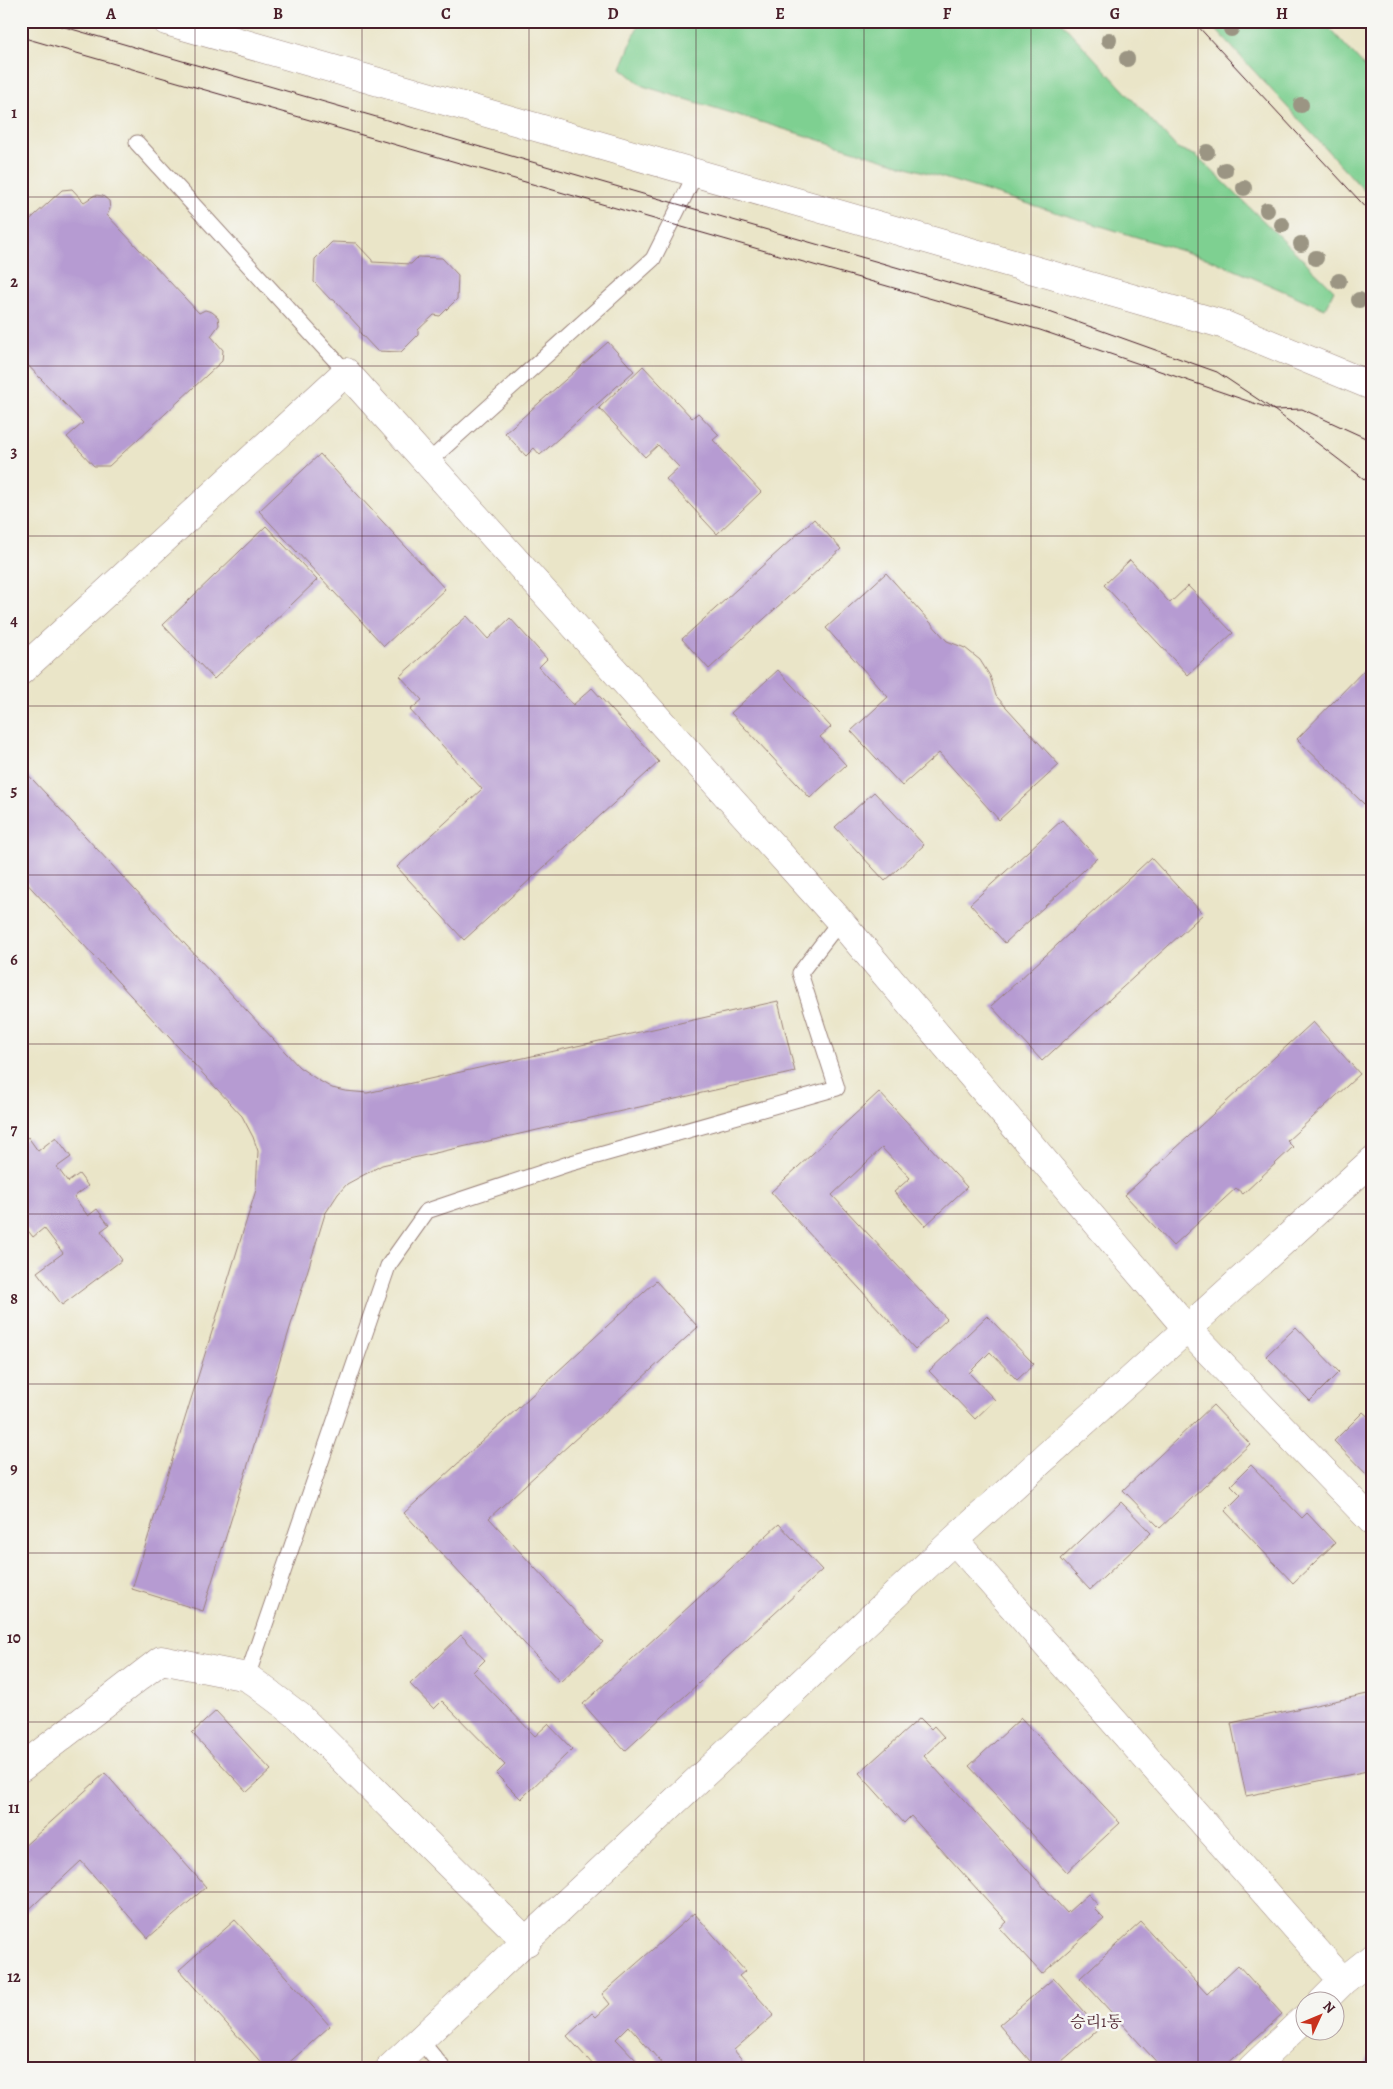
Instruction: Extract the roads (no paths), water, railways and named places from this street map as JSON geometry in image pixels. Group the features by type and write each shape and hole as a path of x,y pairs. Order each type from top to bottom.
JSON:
{"street":[{"path":"166,21 1222,324 1372,386"},
{"path":"21,671 346,372 840,921 1188,1330 1372,1521"},
{"path":"390,2068 527,1942 954,1540 1188,1330 1372,1161"},
{"path":"954,1540 1343,1981"},
{"path":"21,1768 161,1660 247,1678 299,1716 527,1942"},
{"path":"1332,1992 1372,1958"},
{"path":"1252,2068 1296,2026"}],"lane":[{"path":"137,143 346,372"},
{"path":"427,463 653,259 696,173"},
{"path":"247,1678 388,1266 427,1211 568,1164 837,1088 800,973 840,921"},
{"path":"420,2040 443,2068"}],"tram line":[{"path":"44,21 1041,309 1217,372 1274,410 1372,485"},
{"path":"1193,21 1372,214"},
{"path":"21,37 1040,330 1274,410 1302,409 1372,441"}],"district":[{"name":"승리1동","path":"1096,2022"}]}
